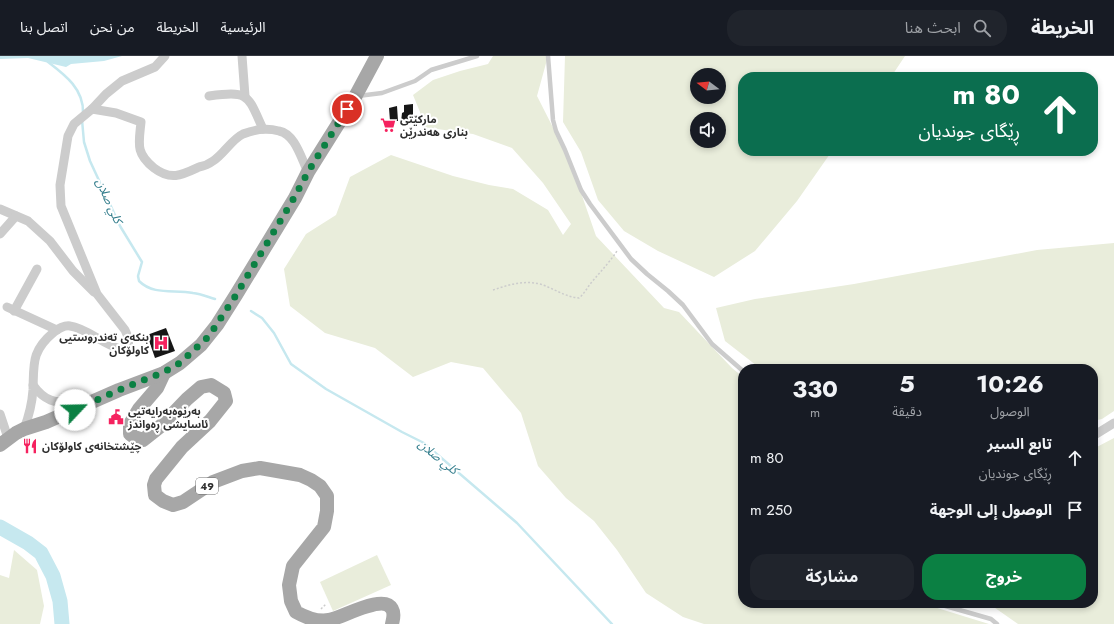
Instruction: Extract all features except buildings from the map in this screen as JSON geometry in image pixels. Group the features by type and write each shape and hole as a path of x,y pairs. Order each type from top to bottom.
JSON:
{"main road":[{"path":"4,441 24,429 86,406 119,390 164,372 180,363 191,354 213,331 236,295 308,172 355,97 377,56"},
{"name":"49","path":"164,372 157,388 139,409 130,424 130,434 134,437 143,440 153,433 187,398 201,387 211,385 224,393 226,400 210,421 182,447 156,479 154,485 156,495 163,501 173,505 182,502 213,482 242,471 260,468 300,475 311,480 320,486 327,496 327,511 324,527 292,566 289,585 291,601 296,612 311,619 328,620 378,603 387,604 392,608 394,615 392,624"}],"street":[{"path":"97,294 61,206 60,184 68,136 74,124 90,111 106,94 122,81 155,67 165,56"},
{"path":"242,56 245,96"},
{"path":"209,96 230,93 245,96 250,101 263,129"},
{"path":"90,111 116,113 141,122 138,141 141,155 147,163 165,175 174,176 214,161 241,135 263,129 280,131 291,138 308,172"},
{"path":"0,210 28,221 50,241 73,271 97,294 125,330 129,339 128,346 120,349 111,346 82,329 69,326 57,330 43,341 36,355 33,369 30,413 24,429"},
{"path":"0,234 16,216"},
{"path":"37,269 10,309 57,330"},
{"path":"33,385 42,396 52,401 86,406"},
{"path":"0,414 4,441"},
{"path":"1098,433 1114,423"}],"lane":[{"path":"355,97 382,94 414,81 431,70 477,56"},
{"path":"548,56 553,120 556,131 581,190 621,247 642,269 683,305 712,344 738,367"},
{"path":"953,608 992,619 997,624"}],"path":[{"path":"493,290 514,283 539,284 566,295 579,298 621,247"}],"green space":[{"path":"493,56 548,56 537,96 570,161 596,236 664,308 679,312 738,373 738,608 937,608 989,624 704,624 683,617 646,593 617,550 594,521 566,498 538,466 521,413 483,368 451,362 413,377 375,348 325,333 290,306 284,269 306,234 336,215 350,177 391,155 453,176 513,189 548,210 563,235 571,224 543,183 512,148 473,134 423,127 420,112 413,95 433,80 488,64"},
{"path":"565,56 905,56 894,72 738,72 738,156 828,156 797,201 755,251 714,277 658,251 624,231 598,200 581,152 563,122"},
{"path":"1114,243 1114,411 1102,419 1098,420 1098,364 755,364 725,341 716,308 755,299 854,284 1037,250"},
{"path":"1114,438 1114,624 1018,624 995,608 1098,608 1098,446"},
{"path":"14,550 37,570 44,606 40,624 0,624 0,575 9,578"},
{"path":"377,555 391,585 333,611 320,582"}],"water":[{"path":"0,56 122,56 104,61 71,64 66,67 28,58 0,59"}],"waterway":[{"name":"كلي صلان","path":"48,62 61,72 77,90 82,104 83,113"},
{"name":"كلي صلان","path":"82,120 84,142 90,161 120,226 142,262 138,276 139,281 151,289 199,294 215,299"},
{"name":"كلي صلان","path":"251,311 262,318 274,333 291,364 326,389 424,443 517,523 612,624"},
{"path":"0,527 28,543 41,553 53,576 60,601 62,624"}],"place":[{"name":"مارکێتی بناری هەندرێن","path":"388,125"},
{"name":"بنکەی تەندروستیی کاولۆکان","path":"161,343"},
{"name":"بەڕێوەبەرایەتیی ئاسایشی ڕەواندز","path":"116,417"},
{"name":"چێشتخانه‌ی كاولۆكان","path":"30,446"}],"route":[{"path":"75,410 164,372 180,363 209,336 236,295 308,172 347,109"}]}
